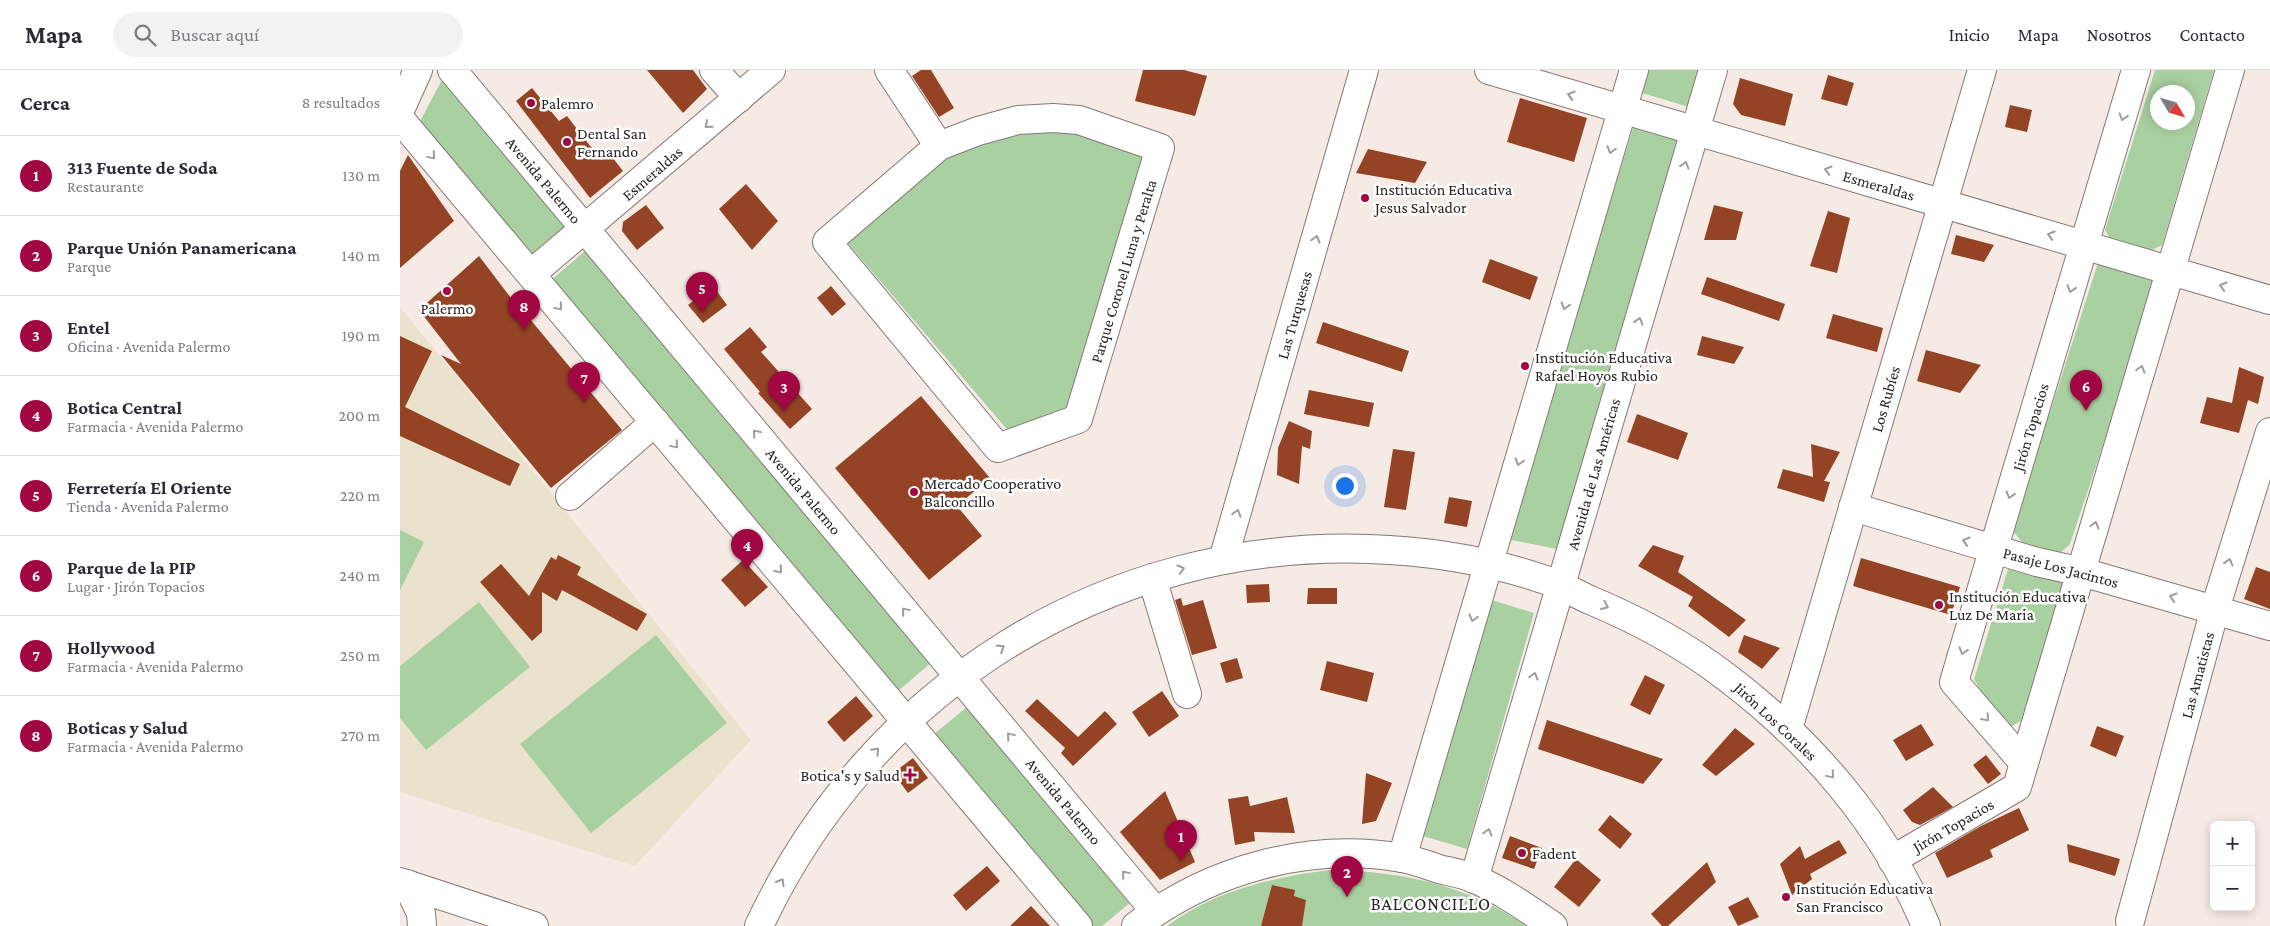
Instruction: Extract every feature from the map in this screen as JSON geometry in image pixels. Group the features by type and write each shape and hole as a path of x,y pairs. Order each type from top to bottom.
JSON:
{"street":[{"path":"400,110 418,70"},
{"name":"Avenida Palermo","path":"452,70 960,676 1146,919"},
{"path":"714,70 739,98"},
{"name":"Esmeraldas","path":"531,274 586,230 771,70"},
{"path":"889,70 939,146"},
{"name":"Las Turquesas","path":"1223,560 1364,70"},
{"name":"Esmeraldas","path":"1488,70 2270,300"},
{"path":"1402,858 1634,70"},
{"name":"Avenida de Las Américas","path":"1474,879 1713,70"},
{"name":"Los Rubíes","path":"1788,729 1982,70"},
{"name":"Jirón Topacios","path":"2024,762 1954,682 2136,70"},
{"name":"Jirón Topacios","path":"1892,860 2017,787 2230,70"},
{"name":"Parque Coronel Luna y Peralta","path":"1053,118 1079,120 1160,148 1078,419 998,448 827,242 939,146 978,131 1018,120 1053,118"},
{"path":"400,119 1078,926"},
{"path":"570,496 655,422"},
{"name":"Las Amatistas","path":"2128,924 2215,609 2270,432"},
{"name":"Pasaje Los Jacintos","path":"1853,507 2037,562 2082,572 2270,626"},
{"name":"Jirón Los Corales","path":"759,926 794,860 822,817 859,770 906,721 960,676 1036,627 1076,607 1152,578 1223,560 1303,549 1343,548 1430,554 1489,564 1560,586 1623,614 1668,638 1710,665 1751,695 1788,729 1838,783 1860,810 1892,860 1926,926"},
{"path":"1152,578 1187,694"},
{"path":"1146,919 1208,882 1282,859 1351,854 1402,858 1474,879 1516,900 1553,926"},
{"path":"404,883 471,917 534,926"},
{"path":"404,883 421,913 422,926"}],"shaded area":[{"path":"400,307 751,740 635,866 400,792"}],"green space":[{"path":"1646,70 1700,70 1689,107 1639,92"},
{"path":"2155,70 2214,70 2162,245 2152,250 2109,237 2105,230 2150,86 2150,130 2195,130 2195,85 2150,85"},
{"path":"444,76 568,224 528,258 417,127"},
{"path":"1634,125 1681,140 1562,550 1506,539"},
{"path":"1072,129 1150,153 1072,410 1011,434 846,241 919,176 950,155 966,147 1005,136"},
{"path":"585,251 933,661 897,692 549,282"},
{"path":"2104,259 2158,280 2070,544 2060,553 2022,542 2012,530 2097,266"},
{"path":"400,530 424,542 400,590"},
{"path":"2008,569 2065,583 2021,721 2012,726 2000,724 1974,679"},
{"path":"1491,600 1534,613 1467,849 1423,836"},
{"path":"479,602 530,667 426,750 400,718 400,666"},
{"path":"656,635 727,723 591,833 520,744"},
{"path":"972,703 1131,902 1102,926 1088,926 934,734"},
{"path":"1330,870 1382,873 1432,883 1481,900 1526,926 1167,926 1204,903 1244,888 1287,877"}],"building":[{"path":"647,70 693,70 707,89 683,113"},
{"path":"921,70 931,70 954,108 939,117 912,76"},
{"path":"1143,70 1184,70 1207,76 1195,116 1135,101"},
{"path":"1828,75 1854,83 1847,106 1821,99"},
{"path":"1740,78 1793,94 1785,126 1741,115 1733,104"},
{"path":"532,88 559,121 567,116 601,160 609,153 623,171 590,198 516,101"},
{"path":"1520,98 1587,118 1574,162 1507,142"},
{"path":"2010,105 2032,110 2027,132 2005,127"},
{"path":"1368,149 1427,162 1415,183 1356,173"},
{"path":"408,155 454,221 400,268 400,171"},
{"path":"746,184 778,221 752,250 719,209"},
{"path":"646,205 664,228 637,250 622,231 623,222"},
{"path":"1714,205 1743,212 1736,240 1704,240"},
{"path":"1828,211 1850,218 1837,273 1810,266"},
{"path":"1956,235 1994,245 1984,262 1951,254"},
{"path":"479,256 514,302 622,430 551,488 441,355 461,364 419,310"},
{"path":"1490,259 1538,277 1530,300 1482,282"},
{"path":"1707,277 1785,304 1779,321 1701,294"},
{"path":"713,286 727,305 703,323 688,305"},
{"path":"831,286 846,304 832,316 817,298"},
{"path":"1833,314 1883,328 1877,352 1826,338"},
{"path":"1323,322 1409,351 1402,372 1316,343"},
{"path":"750,327 767,347 761,352 812,409 790,429 758,393 760,392 724,349"},
{"path":"400,336 432,351 405,407 520,464 510,486 400,436"},
{"path":"1702,336 1744,347 1734,364 1697,355"},
{"path":"1926,350 1981,365 1960,393 1917,381"},
{"path":"2239,367 2264,377 2258,404 2248,400 2239,433 2200,423 2207,397 2232,403"},
{"path":"1309,390 1374,403 1369,427 1304,414"},
{"name":"Mercado Cooperativo Balconcillo","path":"921,396 990,478 957,506 982,536 929,580 835,468"},
{"path":"1637,414 1688,433 1678,460 1627,442"},
{"path":"1289,421 1312,431 1310,449 1302,446 1299,484 1277,475 1278,448"},
{"path":"1811,444 1840,452 1824,481 1830,482 1824,502 1777,488 1783,469 1813,477"},
{"path":"1393,449 1415,452 1406,510 1384,507"},
{"path":"1449,497 1472,501 1467,527 1444,523"},
{"path":"1653,545 1684,556 1678,572 1746,620 1729,637 1688,606 1693,597 1638,566"},
{"path":"558,555 581,567 577,575 647,614 637,631 562,590 557,601 542,592 542,632 532,641 480,582 501,564 529,596 551,557 556,560"},
{"path":"1861,558 1960,587 1951,615 1853,586"},
{"path":"743,560 768,587 745,607 721,580"},
{"path":"2256,567 2270,572 2270,609 2244,599"},
{"path":"1269,584 1270,602 1247,603 1246,585"},
{"path":"1308,588 1337,588 1337,604 1307,604"},
{"path":"1181,598 1183,606 1203,600 1217,648 1192,655 1175,600"},
{"path":"1744,635 1780,648 1762,669 1738,652"},
{"path":"1237,658 1243,678 1226,683 1220,663"},
{"path":"1327,661 1374,673 1367,702 1320,690"},
{"path":"1645,675 1665,685 1650,715 1630,705"},
{"path":"1162,691 1179,716 1149,737 1132,712"},
{"path":"856,696 873,716 844,742 827,722"},
{"path":"1037,699 1078,737 1105,711 1117,724 1073,766 1061,753 1065,748 1025,711"},
{"path":"1547,720 1663,759 1643,784 1538,749"},
{"path":"1921,724 1934,745 1906,761 1893,740"},
{"path":"2097,726 2124,736 2116,757 2090,746"},
{"path":"1735,728 1755,744 1716,776 1702,765"},
{"path":"1986,755 2001,774 1988,784 1973,765"},
{"name":"Botica's y Salud","path":"913,758 928,778 908,793 893,773"},
{"path":"1366,773 1392,783 1376,821 1362,824"},
{"path":"1933,787 1953,807 1920,825 1912,822 1903,810"},
{"path":"1165,791 1195,862 1160,880 1120,832"},
{"path":"1248,796 1250,806 1287,797 1295,833 1254,832 1255,841 1235,845 1228,799"},
{"path":"2019,808 2029,830 1990,850 1993,857 1947,878 1935,853 1981,826"},
{"path":"1610,815 1632,834 1620,849 1598,830"},
{"name":"Fadent","path":"1510,836 1542,848 1534,869 1502,858"},
{"path":"1839,840 1847,853 1810,874 1812,879 1792,895 1780,864 1800,846 1805,859"},
{"path":"2067,844 2120,859 2115,876 2069,862"},
{"path":"1576,859 1601,880 1579,907 1554,887"},
{"path":"1707,862 1716,882 1668,926 1662,926 1651,914"},
{"path":"987,866 1000,881 966,911 953,895"},
{"path":"1272,885 1295,890 1294,896 1306,900 1302,926 1261,926"},
{"path":"1748,897 1759,917 1738,926 1728,907"},
{"path":"1031,906 1050,926 1010,926"}],"place":[{"name":"Palemro","path":"531,103"},
{"name":"Dental San Fernando","path":"567,142"},
{"name":"Institución Educativa Jesus Salvador","path":"1365,198"},
{"name":"Palermo","path":"447,291"},
{"name":"Ferretería El Oriente","path":"702,313"},
{"name":"Boticas y Salud","path":"524,331"},
{"name":"Institución Educativa Rafael Hoyos Rubio","path":"1525,366"},
{"name":"Hollywood","path":"584,403"},
{"name":"Parque de la PIP","path":"2086,411"},
{"name":"Entel","path":"784,412"},
{"name":"Mercado Cooperativo Balconcillo","path":"914,492"},
{"name":"Botica Central","path":"747,570"},
{"name":"Institución Educativa Luz De Maria","path":"1939,605"},
{"name":"Botica's y Salud","path":"910,775"},
{"name":"Fadent","path":"1522,853"},
{"name":"313 Fuente de Soda","path":"1181,861"},
{"name":"Parque Unión Panamericana","path":"1347,897"},
{"name":"Institución Educativa San Francisco","path":"1786,897"}],"district":[{"name":"BALCONCILLO","path":"1431,904"}]}
